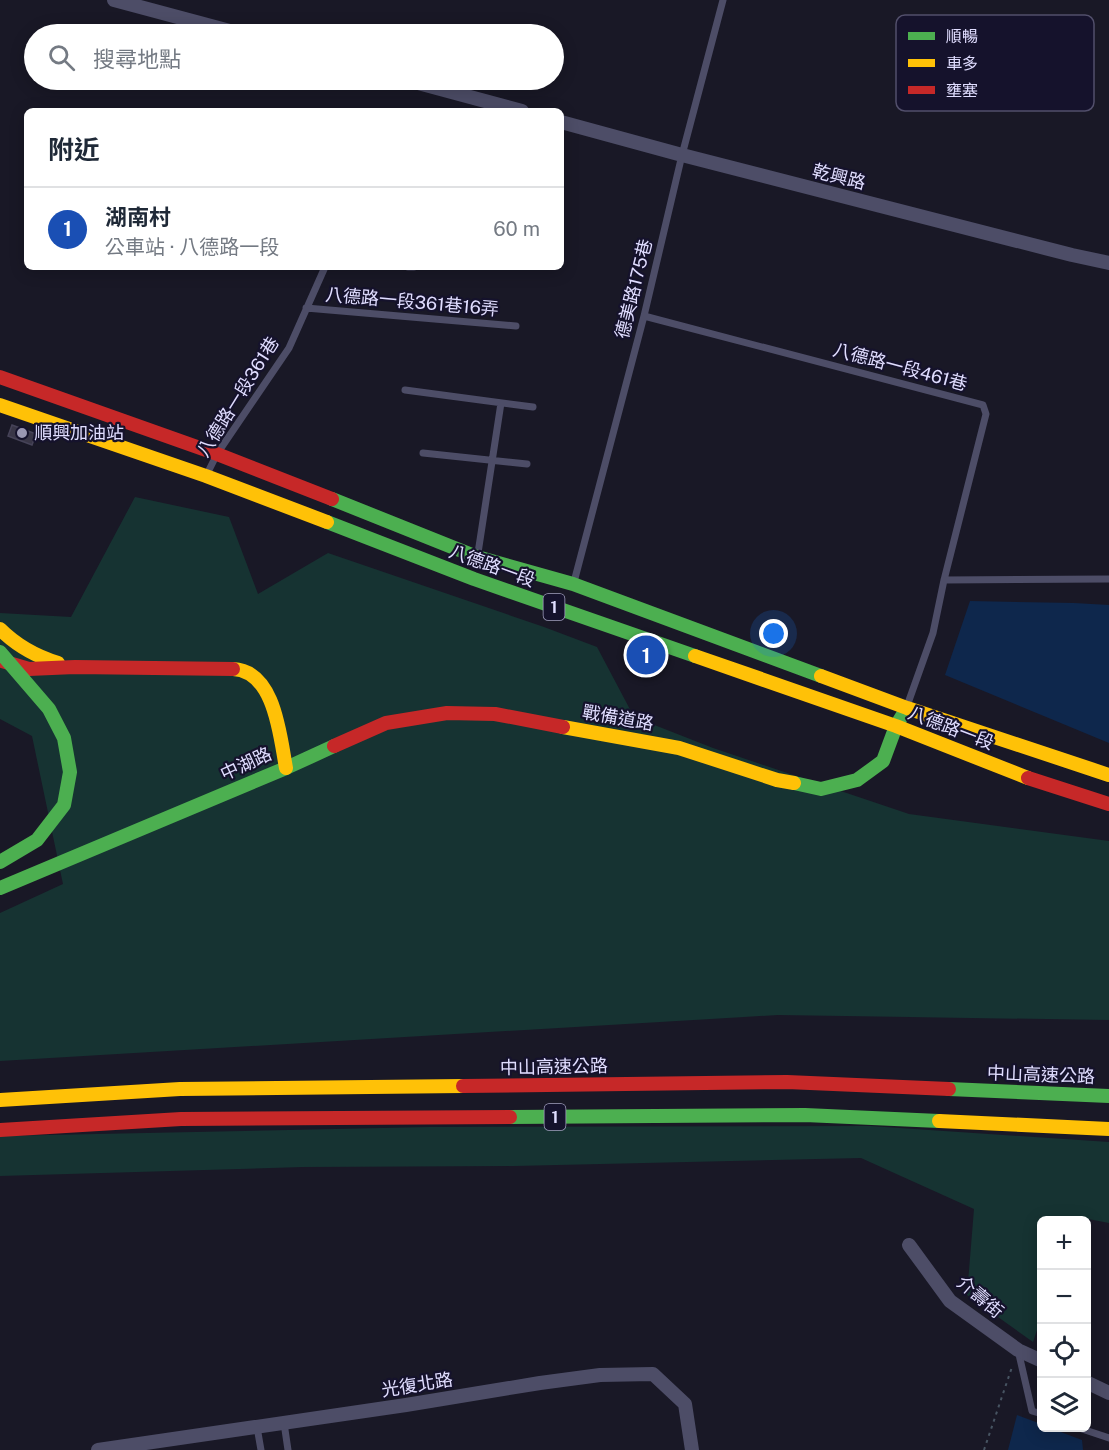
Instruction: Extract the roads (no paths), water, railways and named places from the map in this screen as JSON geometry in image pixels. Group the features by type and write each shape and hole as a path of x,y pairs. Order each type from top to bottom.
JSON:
{"main road":[{"name":"八德路一段","path":"0,377 217,454 477,557 573,584 907,708 1109,775"},
{"name":"八德路一段","path":"0,405 206,476 474,579 896,726 1037,781 1109,804"},
{"name":"中湖路","path":"0,629 19,646 38,657 75,667"},
{"path":"0,652 49,708 64,738 70,772 64,805 37,840 0,862"},
{"name":"中湖路","path":"0,661 29,669 75,667 245,670 261,682 270,701 286,768 0,888"},
{"name":"戰備道路","path":"286,768 386,723 447,713 495,714 679,748 777,780 821,789 857,780 883,761 896,726 907,708"},
{"name":"中山高速公路","path":"0,1100 180,1089 787,1082 1109,1096"},
{"name":"1","path":"0,1130 181,1119 805,1115 1109,1129"}],"street":[{"path":"114,0 204,24"},
{"path":"444,90 511,108"},
{"name":"乾興路","path":"564,123 1109,263"},
{"name":"介壽街","path":"909,1245 950,1301 1018,1350 1037,1359"},
{"name":"光復北路","path":"98,1450 600,1375 653,1374 685,1404 692,1450"},
{"path":"1091,1384 1109,1393"}],"lane":[{"name":"德美路175巷","path":"573,584 644,316 682,155 723,0"},
{"name":"八德路一段361巷","path":"206,476 217,454 289,348 324,270"},
{"name":"八德路一段361巷16弄","path":"306,308 516,326"},
{"name":"八德路一段461巷","path":"644,316 983,405 986,414 933,633 907,708"},
{"path":"405,390 533,407"},
{"path":"474,579 501,403"},
{"path":"423,453 527,464"},
{"path":"944,580 1109,579"},
{"path":"1018,1350 1032,1411 1037,1413"},
{"path":"284,1423 288,1450"},
{"path":"257,1427 261,1450"},
{"path":"1091,1432 1109,1438"}],"water":[{"path":"970,601 1109,605 1109,743 945,675"},
{"path":"1017,1415 1037,1422 1037,1432 1061,1432 1082,1440 1083,1450 1008,1450"}],"place":[{"name":"順興加油站","path":"22,433"},
{"name":"湖南村","path":"646,655"}]}
